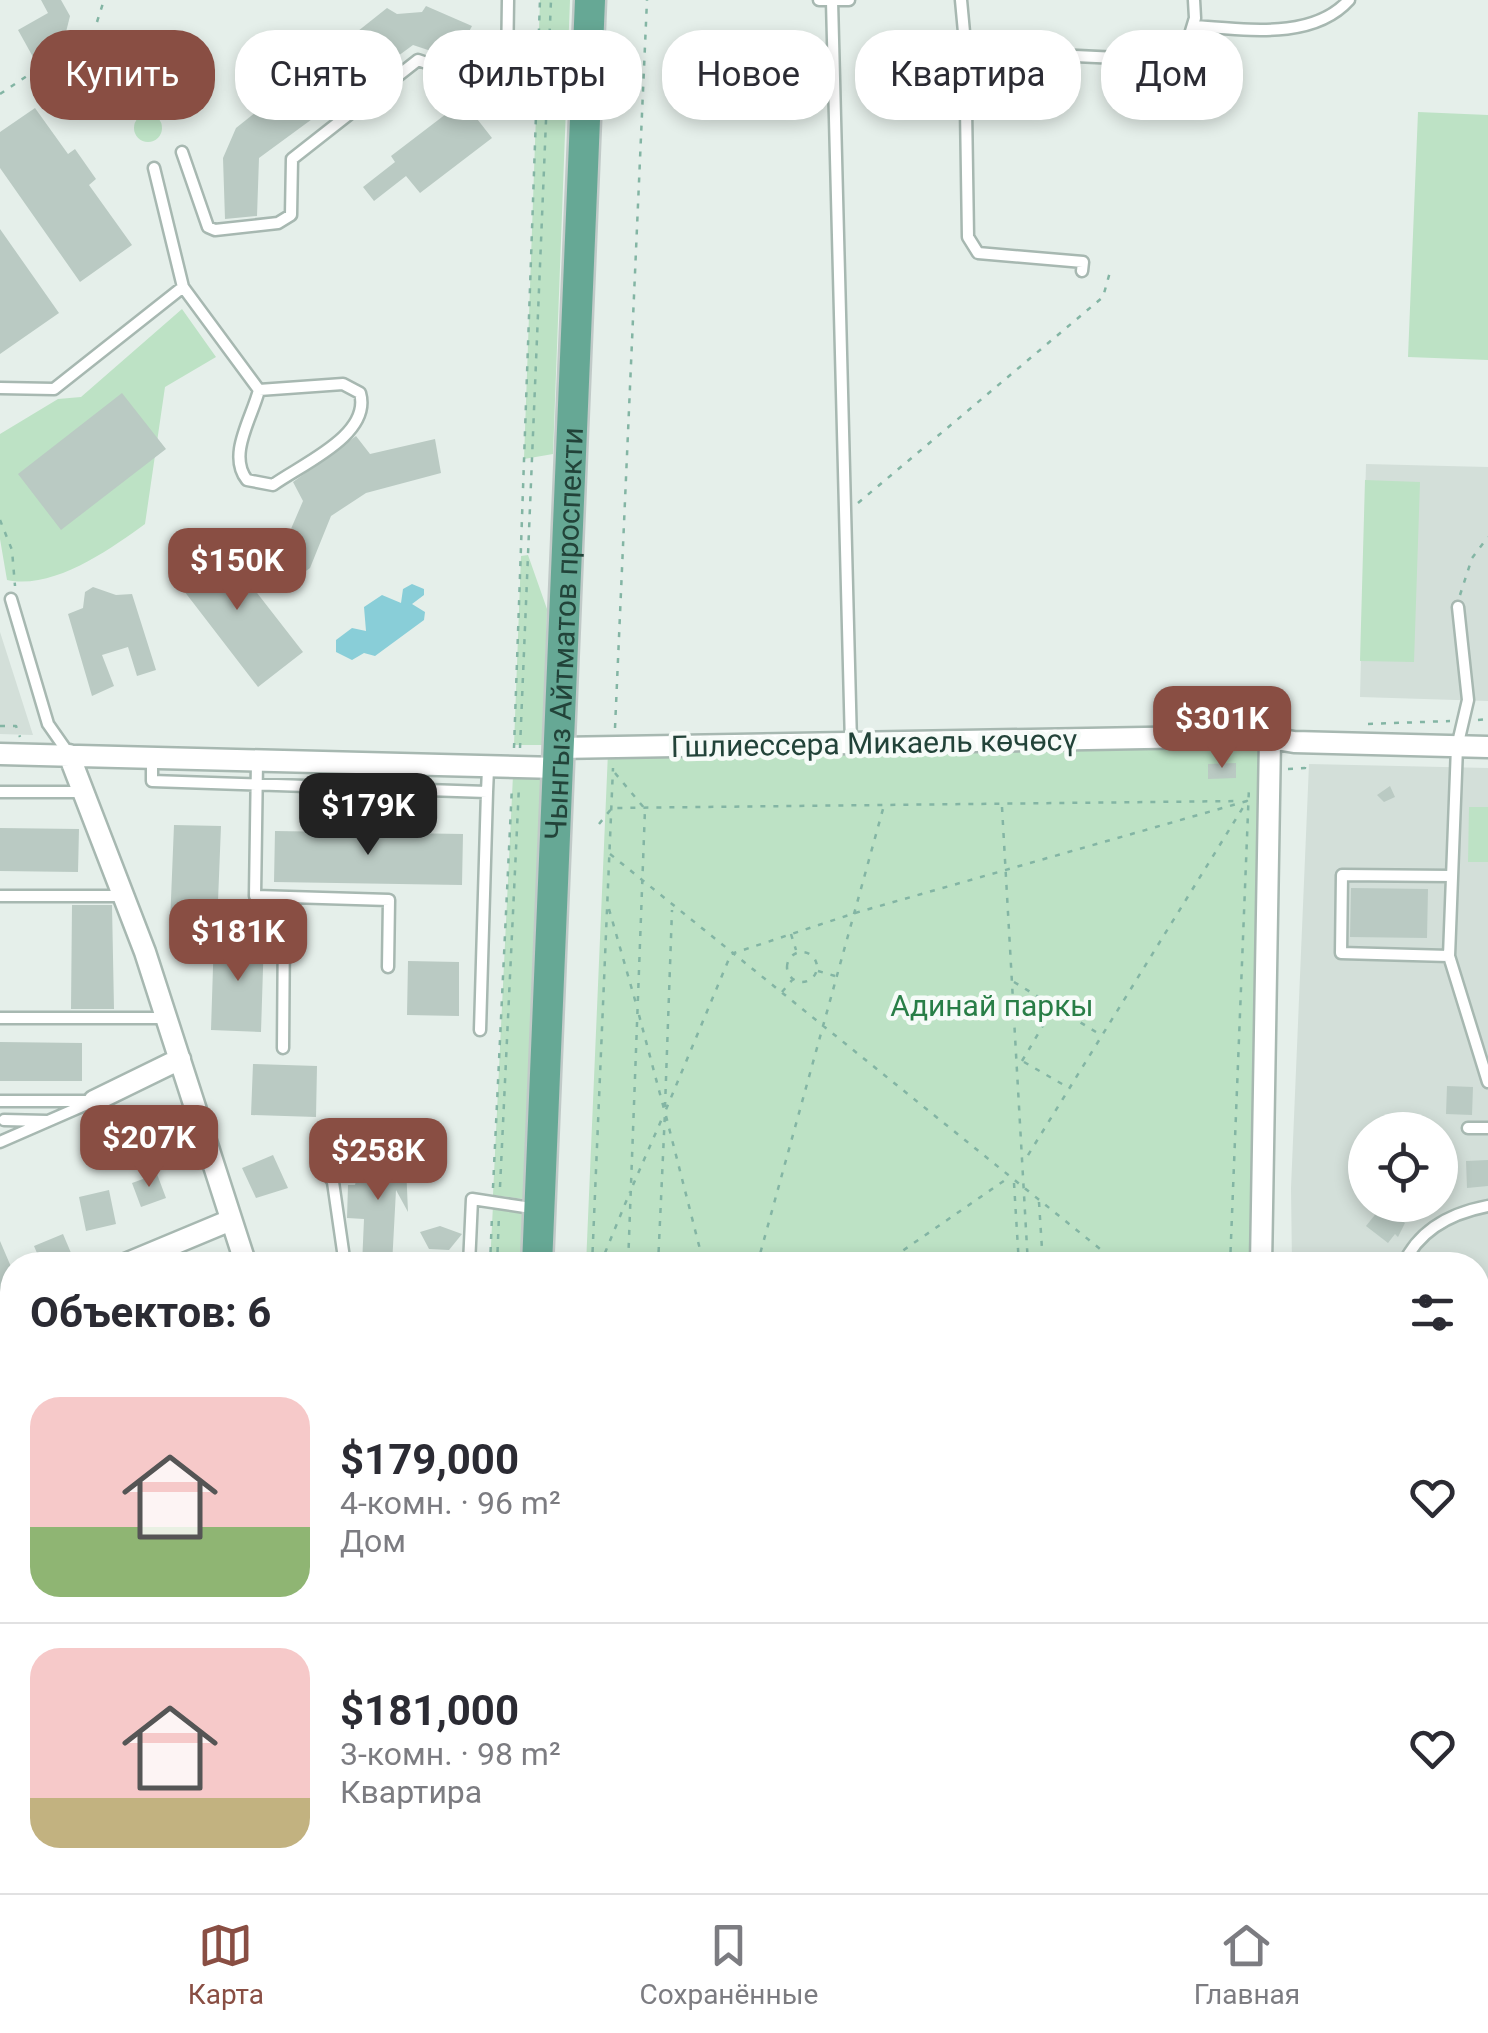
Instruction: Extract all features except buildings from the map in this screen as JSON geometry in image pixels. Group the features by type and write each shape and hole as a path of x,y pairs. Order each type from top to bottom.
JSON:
{"main road":[{"name":"Чынгыз Айтматов проспекти","path":"537,1252 590,0"}],"street":[{"name":"Гшлиессера Микаель көчөсү","path":"0,754 516,769 558,758 852,744 1270,739 1488,748"},
{"path":"1261,1252 1270,739"},
{"path":"69,755 168,1018 242,1252"},
{"path":"94,1101 180,1059"},
{"path":"154,1252 231,1220"}],"lane":[{"path":"182,152 208,226 214,230 278,223 290,215 292,159 418,60 487,84 502,81 507,70 508,0"},
{"path":"819,0 849,0"},
{"path":"961,0 964,30"},
{"path":"1081,57 1182,61 1193,26 1194,0"},
{"path":"1193,26 1253,30 1304,26 1336,14 1349,0"},
{"path":"832,1 852,744"},
{"path":"967,120 968,237 978,252 1083,262 1082,271"},
{"path":"154,168 183,287 260,390"},
{"path":"0,388 54,389 183,287"},
{"path":"344,384 360,392 361,415 353,430 273,485 258,485 247,480 238,462 260,390 344,384"},
{"path":"11,600 48,724 69,755"},
{"path":"1458,606 1460,648 1468,671 1464,720 1457,746 1448,956 1488,1082"},
{"path":"152,758 152,781 487,792"},
{"path":"258,761 255,896 284,922 282,1048"},
{"path":"480,1030 488,769"},
{"path":"0,792 86,792"},
{"path":"1448,956 1341,953 1342,875 1451,876"},
{"path":"0,896 125,896"},
{"path":"255,896 388,900 388,967"},
{"path":"0,1018 168,1018"},
{"path":"0,1101 94,1101"},
{"path":"0,1142 94,1101"},
{"path":"4,1120 52,1121"},
{"path":"1468,1128 1488,1128"},
{"path":"325,1168 333,1182 343,1252"},
{"path":"470,1252 472,1198 539,1209"},
{"path":"1411,1252 1422,1236 1441,1221 1488,1206"}],"path":[{"path":"97,22 104,0"},
{"path":"491,1252 519,820 516,769 540,0"},
{"path":"497,1252 511,820 551,0"},
{"path":"614,736 647,0"},
{"path":"0,94 30,77"},
{"path":"846,514 1103,297 1110,272"},
{"path":"0,520 17,578 11,600"},
{"path":"1458,606 1472,558 1488,537"},
{"path":"1366,724 1488,719"},
{"path":"593,1252 613,756"},
{"path":"1281,769 1305,768 1305,758"},
{"path":"613,772 646,809 629,1252"},
{"path":"612,808 1246,801"},
{"path":"606,1252 731,954 854,913 1246,801"},
{"path":"1025,1160 1246,801"},
{"path":"1230,1252 1246,801"},
{"path":"1002,806 1020,1061 1027,1252"},
{"path":"599,824 612,808"},
{"path":"761,1252 883,808"},
{"path":"511,820 519,820"},
{"path":"610,854 1104,1252"},
{"path":"608,907 701,1252"},
{"path":"659,1252 672,907"},
{"path":"791,933 797,952"},
{"path":"797,952 813,956 817,970"},
{"path":"793,979 787,965 797,952"},
{"path":"817,970 837,977"},
{"path":"793,979 807,981 817,970"},
{"path":"781,994 793,979"},
{"path":"1012,980 1102,1036"},
{"path":"1020,1061 1054,1007"},
{"path":"1020,1061 1070,1089"},
{"path":"901,1252 1009,1178"},
{"path":"1014,1182 1018,1252"},
{"path":"1039,1201 1042,1252"}],"shaded area":[{"path":"1366,464 1488,467 1488,701 1360,697"},
{"path":"0,632 33,735 0,734"},
{"path":"1309,764 1488,768 1488,1252 1292,1252 1291,1188"}],"green space":[{"path":"540,0 570,0 569,30 539,30"},
{"path":"1418,112 1488,115 1488,360 1408,357"},
{"path":"137,120 161,123 161,133 153,141 143,141 135,133"},
{"path":"536,120 566,120 553,454 524,459"},
{"path":"182,309 216,357 165,387 145,524 98,556 61,574 25,582 7,580 0,539 0,434 58,399 81,397"},
{"path":"1365,480 1420,482 1414,662 1360,661"},
{"path":"528,555 547,609 543,745 514,745 521,556"},
{"name":"Адинай паркы","path":"1262,745 1255,1252 587,1252 608,752"},
{"path":"513,775 544,777 524,1199 493,1195"},
{"path":"1469,807 1488,807 1488,862 1468,862"},
{"path":"493,1205 528,1213 526,1252 491,1252"}],"water":[{"path":"412,584 424,589 424,595 412,604 425,612 424,620 375,656 364,653 352,660 336,652 336,640 352,628 366,631 364,607 382,595 401,603 403,589"}]}
